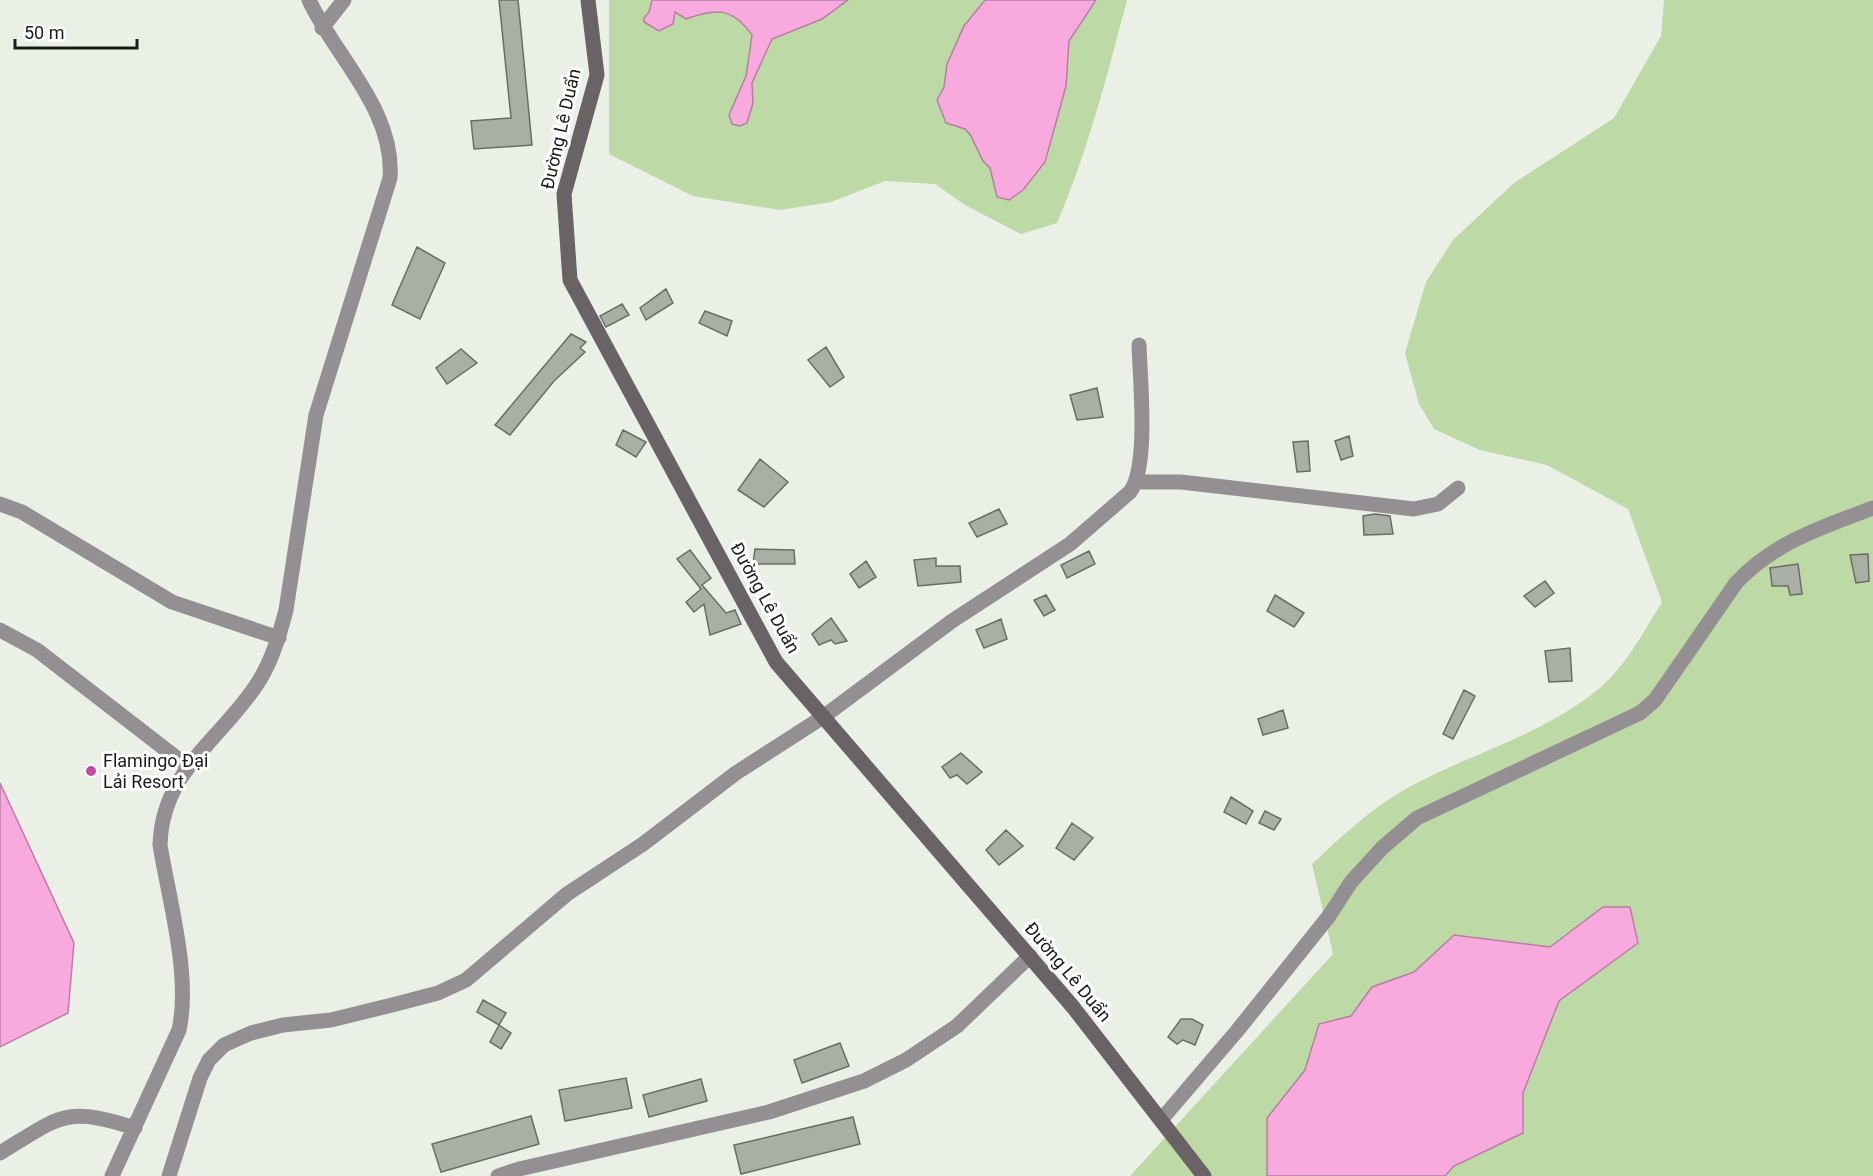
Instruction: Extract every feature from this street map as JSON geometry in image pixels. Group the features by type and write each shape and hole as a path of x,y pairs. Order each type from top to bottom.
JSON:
{"main road":[{"name":"Đường Lê Duẩn","path":"588,0 597,75 564,194 570,280 776,662 1073,1007 1204,1176"}],"street":[{"path":"112,1176 179,1030 183,1014 182,972 160,845 160,829 166,807 187,766 256,686 279,638 286,610 316,415 390,178 391,162 384,128 349,67 322,28 309,0"},
{"path":"322,28 344,0"},
{"path":"169,1176 200,1078 209,1060 224,1045 251,1033 284,1025 331,1020 438,993 466,980 567,894 643,844 736,774 823,717 952,621 1070,544 1130,492 1137,482 1141,445 1139,345"},
{"path":"1137,482 1181,482 1414,509 1438,504 1458,488"},
{"path":"0,504 22,512 172,602 279,638"},
{"path":"1161,1120 1237,1031 1329,916 1351,882 1382,848 1408,825 1458,796 1640,713 1655,700 1736,583 1751,566 1784,543 1873,508"},
{"path":"0,630 37,650 187,766"},
{"path":"498,1176 621,1145 769,1112 864,1081 906,1060 957,1026 1030,956"},
{"path":"0,1153 53,1121 69,1115 104,1118 135,1128"}],"green space":[{"path":"609,0 1127,0 1087,141 1057,223 1021,234 965,205 935,184 885,181 831,202 780,210 693,196 609,154"},
{"path":"1664,0 1873,0 1873,1176 1130,1176 1333,954 1312,864 1367,815 1404,790 1555,719 1579,704 1601,687 1619,668 1662,602 1628,509 1547,465 1480,450 1434,429 1419,404 1405,353 1426,282 1453,240 1514,183 1614,118 1661,36"}],"shaded area":[{"path":"652,0 848,0 822,19 772,39 752,83 753,103 747,123 740,126 732,124 729,115 746,76 752,35 737,19 723,12 706,13 686,19 675,12 673,24 659,31 644,22"},
{"path":"985,0 1096,0 1069,41 1066,86 1045,162 1023,190 1009,200 997,197 990,168 983,161 971,136 965,129 946,123 937,100 944,87 947,64 964,26"},
{"path":"0,783 74,943 68,1013 0,1047"},
{"path":"1603,907 1630,907 1638,943 1559,1001 1523,1093 1523,1133 1454,1166 1445,1176 1267,1176 1267,1118 1305,1070 1319,1024 1351,1016 1372,987 1414,972 1454,935 1550,947"}],"building":[{"path":"499,0 518,0 532,145 474,149 471,121 511,118"},
{"path":"417,247 445,263 420,319 392,305"},
{"path":"666,289 673,303 646,320 640,308"},
{"path":"622,304 629,315 606,327 600,316"},
{"path":"705,311 732,321 727,336 699,323"},
{"path":"571,334 586,342 580,348 585,352 554,381 510,435 495,425"},
{"path":"826,347 844,377 830,387 808,360"},
{"path":"461,349 477,363 447,384 436,368"},
{"path":"1097,388 1103,417 1077,420 1070,395"},
{"path":"623,430 646,442 636,457 616,445"},
{"path":"1349,436 1353,456 1341,460 1335,441"},
{"path":"1308,441 1310,471 1297,472 1293,442"},
{"path":"760,459 788,482 764,507 738,490"},
{"path":"999,509 1007,524 977,537 969,523"},
{"path":"1375,514 1390,516 1393,534 1364,535 1363,516"},
{"path":"755,549 794,550 795,564 753,564"},
{"path":"690,550 711,578 702,585 726,613 735,610 741,624 710,635 704,604 694,612 686,602 701,589 677,559"},
{"path":"1089,551 1095,564 1067,578 1061,565"},
{"path":"1868,554 1869,581 1856,583 1850,555"},
{"path":"936,558 936,566 960,566 961,582 918,586 914,560"},
{"path":"866,561 876,577 859,588 850,574"},
{"path":"1798,564 1802,594 1790,595 1788,586 1772,586 1770,568"},
{"path":"1545,581 1554,593 1535,607 1524,596"},
{"path":"1046,595 1055,610 1044,616 1034,600"},
{"path":"1275,595 1304,613 1294,627 1267,611"},
{"path":"831,618 847,641 835,644 831,640 819,645 812,634"},
{"path":"1001,619 1007,639 984,648 976,630"},
{"path":"1570,648 1572,681 1549,682 1545,651"},
{"path":"1464,690 1475,696 1453,739 1443,734"},
{"path":"1283,710 1288,728 1263,735 1258,719"},
{"path":"961,753 982,772 967,784 957,775 950,778 942,767"},
{"path":"1231,797 1253,811 1246,824 1224,812"},
{"path":"1265,811 1281,819 1274,830 1259,823"},
{"path":"1072,823 1093,838 1074,860 1056,848"},
{"path":"1006,830 1023,846 999,865 986,850"},
{"path":"483,1000 506,1013 499,1025 477,1012"},
{"path":"1181,1019 1192,1019 1203,1025 1195,1045 1183,1040 1177,1044 1168,1037"},
{"path":"499,1025 511,1033 501,1049 490,1042"},
{"path":"840,1043 849,1066 802,1083 794,1060"},
{"path":"626,1078 632,1108 565,1121 559,1090"},
{"path":"701,1079 707,1101 649,1117 643,1095"},
{"path":"531,1116 539,1144 441,1172 432,1144"},
{"path":"853,1117 860,1144 741,1174 734,1145"}],"place":[{"name":"Flamingo Đại Lải Resort","path":"91,771"}]}
